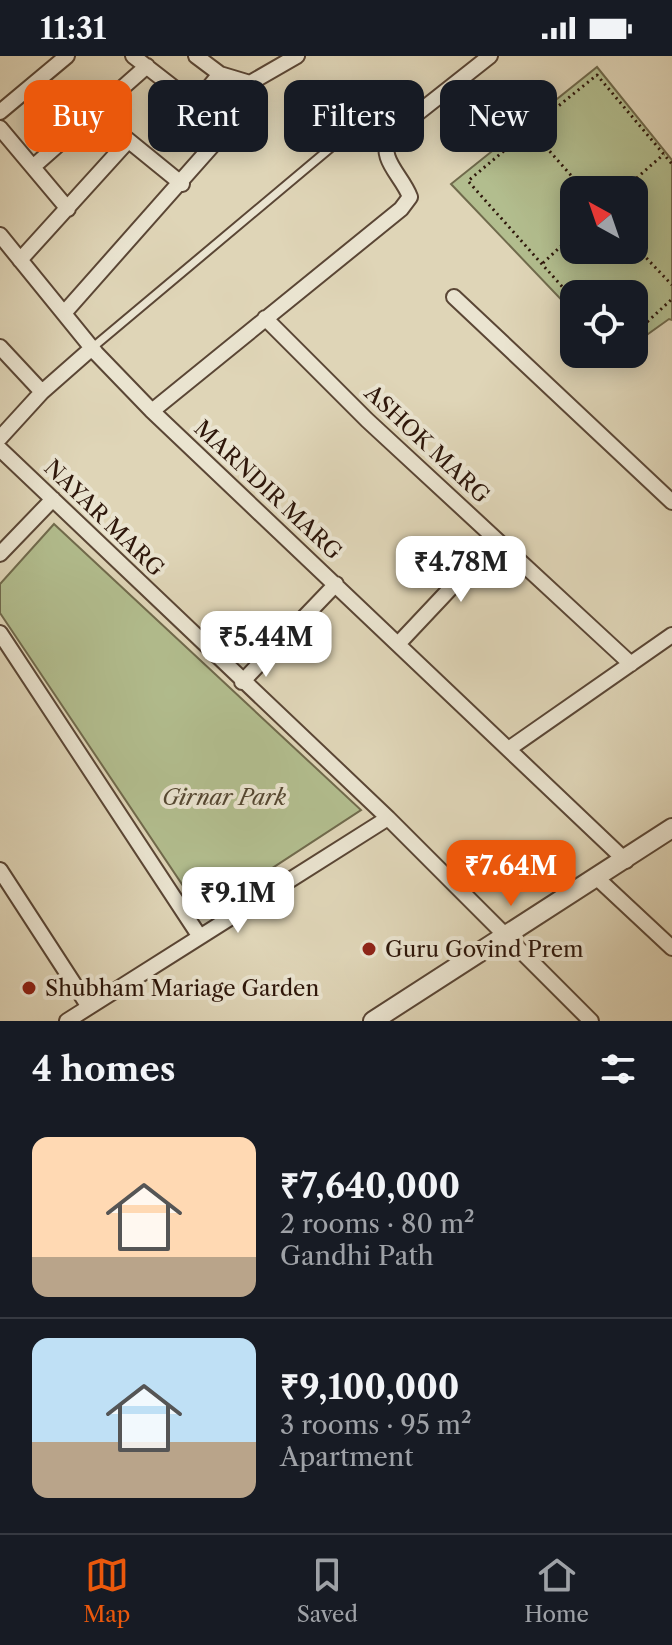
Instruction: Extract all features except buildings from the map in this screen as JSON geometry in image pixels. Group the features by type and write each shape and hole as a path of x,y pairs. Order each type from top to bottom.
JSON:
{"street":[{"path":"0,112 67,56"},
{"path":"133,56 165,80"},
{"path":"196,56 220,74 250,83 297,56"},
{"path":"152,411 401,209 410,197 386,158 384,145 390,135 490,56"},
{"path":"132,80 147,66"},
{"path":"215,80 220,74"},
{"path":"0,128 68,209"},
{"path":"132,144 182,184"},
{"path":"34,166 51,152"},
{"path":"20,260 118,152"},
{"path":"65,312 208,152"},
{"name":"MARNDIR MARG","path":"0,235 92,348 152,411 626,861"},
{"path":"454,297 672,502"},
{"name":"ASHOK MARG","path":"265,318 367,420 631,664"},
{"path":"0,347 42,392"},
{"path":"0,438 42,392 92,348"},
{"name":"NAYAR MARG","path":"0,449 388,818 591,1021"},
{"path":"0,554 53,499"},
{"path":"399,643 496,540"},
{"path":"242,682 336,584"},
{"path":"0,633 200,937"},
{"path":"510,748 672,635"},
{"path":"67,1021 388,818"},
{"path":"373,1021 626,861 672,828"},
{"path":"0,870 89,1007"},
{"path":"597,878 672,948"}],"lane":[{"path":"92,348 326,152"}],"path":[{"path":"557,107 597,75 672,164"},
{"path":"503,152 468,181 560,283"},
{"path":"550,152 572,176"},
{"path":"639,176 664,154"},
{"path":"543,263 560,247"},
{"path":"648,260 672,285"},
{"path":"648,321 672,299"}],"green space":[{"path":"597,67 672,160 672,320 648,334 648,280 560,280 560,298 451,184 491,152 557,152 557,99"},
{"name":"Girnar Park","path":"54,524 361,810 202,914 0,613 0,584"}],"place":[{"name":"Guru Govind Prem","path":"369,949"},
{"name":"Shubham Mariage Garden","path":"29,988"}]}
